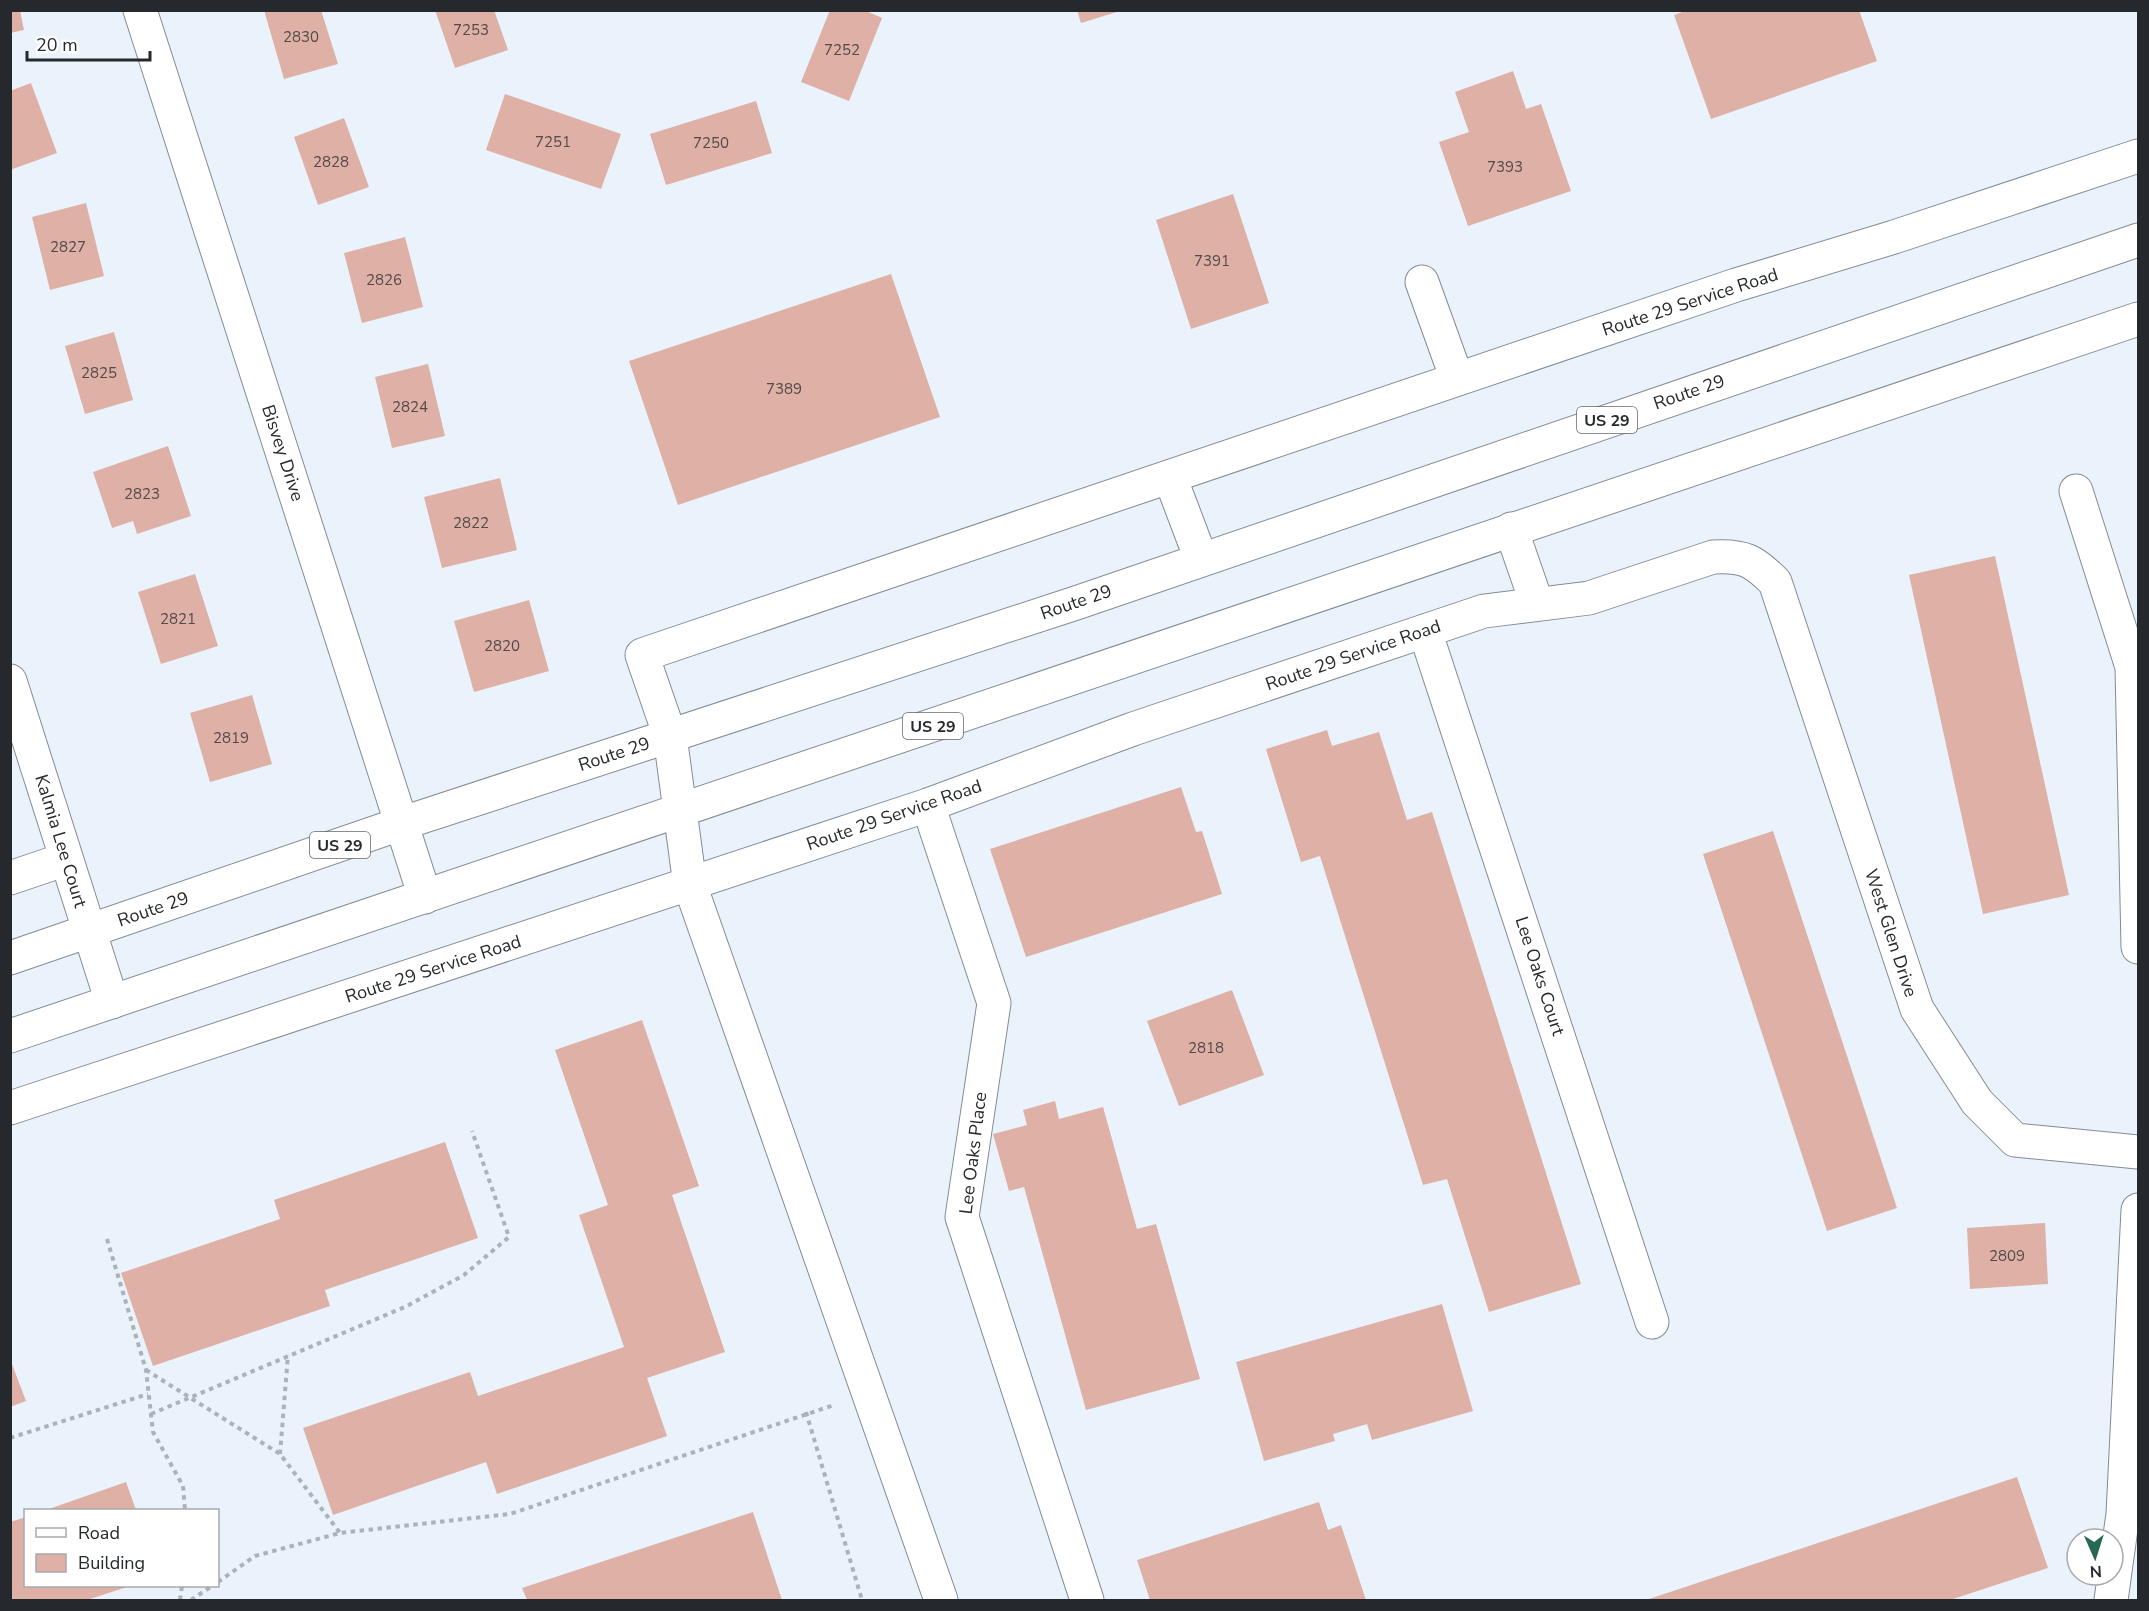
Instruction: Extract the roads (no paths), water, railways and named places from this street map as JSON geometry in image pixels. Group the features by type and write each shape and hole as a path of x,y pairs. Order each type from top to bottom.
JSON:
{"street":[{"name":"Bisvey Drive","path":"140,10 425,897"},
{"name":"Route 29 Service Road","path":"670,736 642,655 1736,285 1894,237 2139,156"},
{"name":"Route 29","path":"10,957 403,823 1077,603 2139,240"},
{"path":"1422,282 1457,379"},
{"name":"US 29","path":"10,1036 1511,529 2139,320"},
{"path":"1170,477 1201,559"},
{"path":"2076,491 2132,667 2139,947"},
{"path":"1511,529 1537,604"},
{"name":"Route 29 Service Road","path":"10,1108 928,805 1133,729 1484,610 1589,598 1713,557 1734,556 1756,564 1775,582"},
{"name":"West Glen Drive","path":"1775,582 1917,1009 1977,1102 2015,1140 2139,1152"},
{"name":"Lee Oaks Court","path":"1425,631 1652,1322"},
{"name":"Kalmia Lee Court","path":"10,681 112,1002"},
{"path":"670,736 690,885 941,1600"},
{"name":"Lee Oaks Place","path":"928,805 994,1003 962,1217 1087,1600"},
{"path":"10,878 66,859"},
{"path":"2111,1600 2123,1514 2139,1210"}]}
